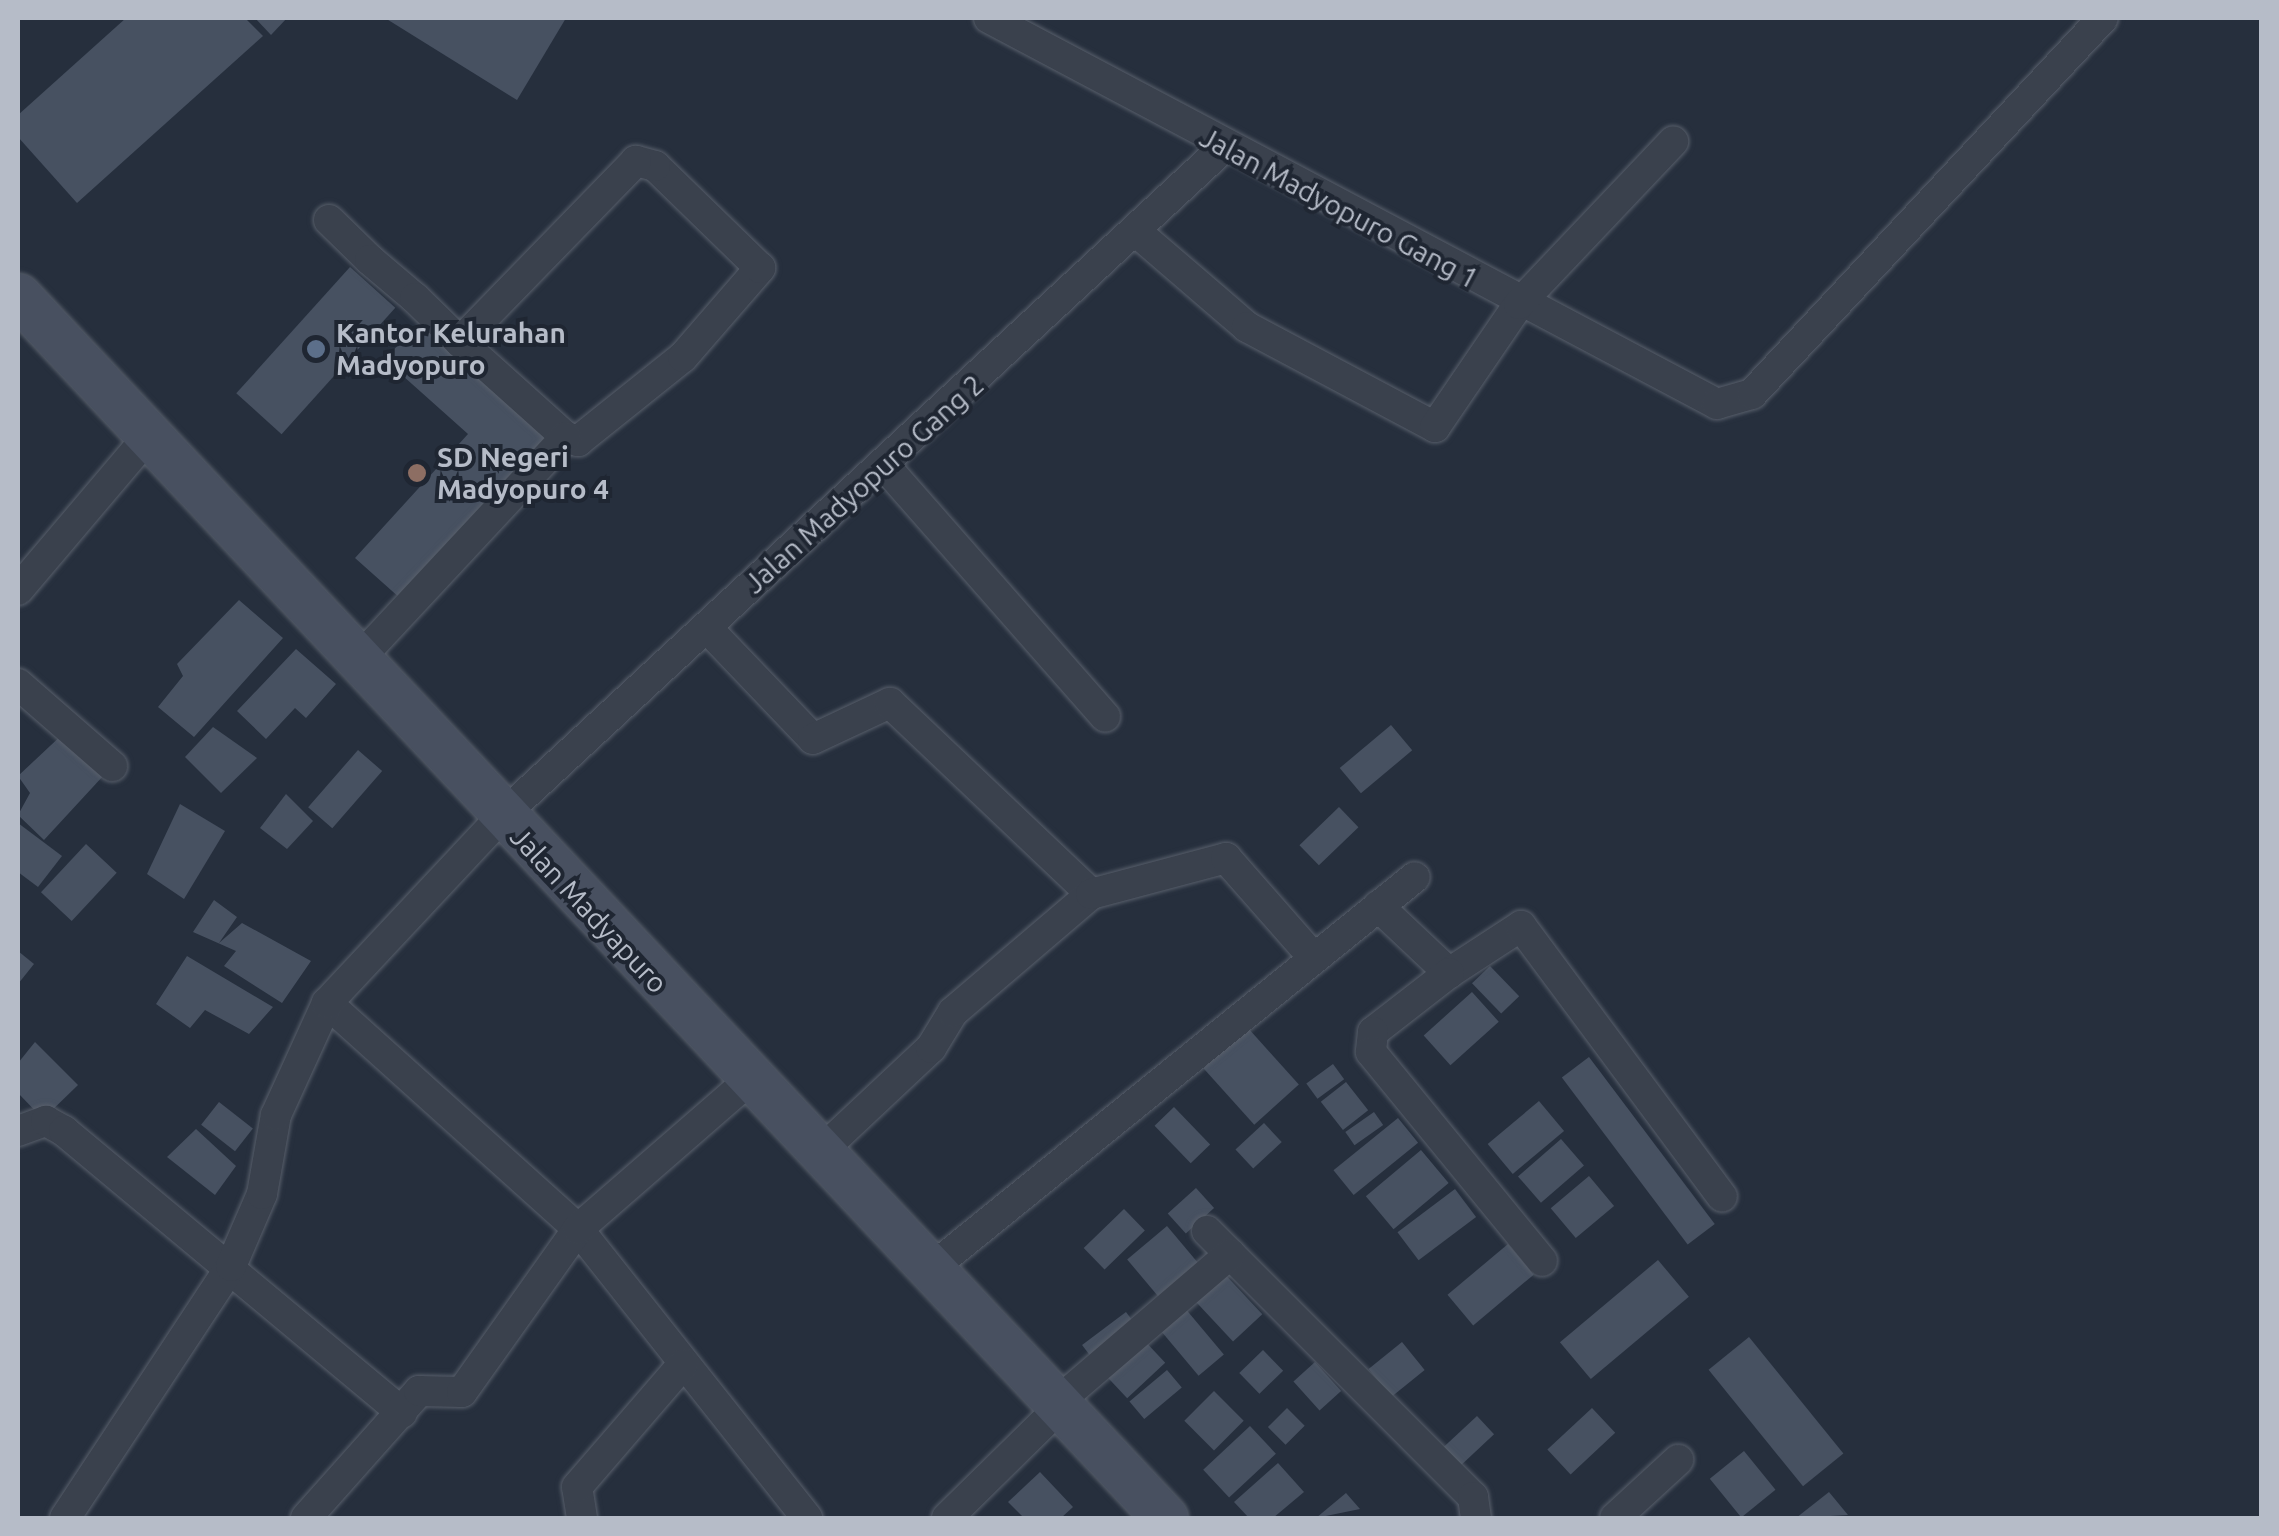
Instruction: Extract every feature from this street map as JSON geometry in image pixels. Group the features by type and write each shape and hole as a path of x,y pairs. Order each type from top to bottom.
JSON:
{"main road":[{"name":"Jalan Madyapuro","path":"18,296 146,440 1165,1518"}],"street":[{"name":"Jalan Madyopuro Gang 1","path":"989,18 1223,148 1691,396 1717,404 1752,394 2103,18"},
{"path":"1140,234 1247,328 1416,424 1435,427 1520,304 1673,142"},
{"name":"Jalan Madyopuro Gang 2","path":"65,1518 231,1266 262,1194 276,1116 327,1004 502,816 1140,234 1223,148"},
{"path":"357,661 566,437 596,434 760,275 655,166 636,160 460,342"},
{"path":"329,220 566,437"},
{"path":"18,590 146,440"},
{"path":"884,465 1105,717"},
{"path":"707,628 813,738 890,703 1090,894"},
{"path":"18,684 112,766"},
{"path":"820,1153 931,1048 952,1012 1090,894 1226,858 1314,958"},
{"path":"932,1268 1416,877"},
{"path":"1378,906 1449,973"},
{"path":"1542,1261 1372,1052 1373,1032 1449,973 1521,926 1722,1197"},
{"path":"327,1004 578,1229 807,1518"},
{"path":"306,1518 431,1386 462,1392 578,1229 748,1081"},
{"path":"18,1131 46,1121 64,1130 402,1413"},
{"path":"1207,1231 1473,1497 1476,1518"},
{"path":"948,1518 1056,1407 1230,1254"},
{"path":"582,1518 576,1487 683,1364"},
{"path":"1615,1518 1678,1460"}],"building":[{"path":"126,18 245,18 263,36 77,203 18,137 18,115"},
{"path":"255,18 287,18 271,35"},
{"path":"385,18 566,18 517,100"},
{"name":"Kantor Kelurahan Madyopuro","path":"350,267 395,308 282,434 236,393"},
{"path":"421,323 552,432 401,599 355,558 468,434 384,359"},
{"path":"239,600 283,638 194,737 158,707 183,676 177,664"},
{"path":"296,649 336,684 306,718 295,708 266,739 237,711"},
{"path":"1391,725 1412,750 1361,793 1340,768"},
{"path":"213,727 257,758 221,793 185,757"},
{"path":"66,731 104,775 44,840 18,815 30,793 18,776"},
{"path":"358,750 382,771 332,828 308,807"},
{"path":"286,794 313,821 287,849 260,828"},
{"path":"180,804 225,831 184,899 147,874"},
{"path":"1339,807 1358,827 1319,865 1299,845"},
{"path":"18,823 62,856 38,887 18,872"},
{"path":"86,844 117,873 72,921 41,892"},
{"path":"214,900 237,917 219,943 242,923 311,961 282,1003 224,966 236,951 193,932"},
{"path":"18,951 34,964 18,984"},
{"path":"187,956 273,1007 249,1034 205,1010 190,1028 156,1004"},
{"path":"1490,966 1519,996 1501,1014 1472,983"},
{"path":"1472,992 1499,1022 1450,1065 1424,1035"},
{"path":"1248,1028 1299,1084 1254,1125 1203,1068"},
{"path":"35,1042 78,1085 43,1119 18,1093 18,1063"},
{"path":"1589,1057 1715,1224 1688,1244 1562,1077"},
{"path":"1333,1064 1344,1079 1317,1099 1306,1083"},
{"path":"1346,1082 1368,1110 1343,1130 1321,1102"},
{"path":"1539,1101 1564,1131 1513,1174 1488,1144"},
{"path":"219,1102 253,1128 235,1151 201,1125"},
{"path":"1174,1107 1210,1144 1191,1163 1155,1126"},
{"path":"1374,1112 1383,1125 1355,1145 1345,1132"},
{"path":"1398,1118 1418,1143 1354,1195 1333,1170"},
{"path":"1264,1123 1282,1142 1253,1169 1235,1150"},
{"path":"196,1129 236,1166 215,1195 167,1157"},
{"path":"1561,1139 1584,1165 1541,1203 1518,1176"},
{"path":"1421,1150 1449,1183 1393,1229 1366,1196"},
{"path":"1589,1176 1614,1206 1576,1238 1551,1208"},
{"path":"1196,1188 1214,1208 1186,1233 1168,1213"},
{"path":"1455,1189 1476,1217 1419,1260 1397,1232"},
{"path":"1124,1209 1145,1231 1105,1269 1084,1248"},
{"path":"1167,1226 1200,1266 1161,1299 1127,1259"},
{"path":"1508,1244 1534,1275 1473,1325 1447,1295"},
{"path":"1658,1260 1689,1297 1591,1379 1560,1342"},
{"path":"1220,1269 1262,1314 1233,1342 1191,1296"},
{"path":"1184,1307 1224,1354 1199,1376 1159,1328"},
{"path":"1126,1312 1139,1329 1095,1362 1082,1345"},
{"path":"1749,1337 1843,1454 1803,1486 1709,1370"},
{"path":"1142,1338 1165,1363 1127,1398 1104,1373"},
{"path":"1402,1342 1425,1370 1391,1397 1369,1369"},
{"path":"1263,1350 1283,1371 1259,1394 1239,1373"},
{"path":"1315,1362 1341,1391 1320,1410 1293,1381"},
{"path":"1167,1370 1182,1388 1144,1419 1129,1401"},
{"path":"1214,1391 1244,1421 1214,1450 1184,1421"},
{"path":"1287,1408 1305,1426 1286,1445 1268,1427"},
{"path":"1592,1408 1615,1433 1571,1474 1547,1450"},
{"path":"1477,1416 1494,1434 1457,1468 1440,1450"},
{"path":"1250,1426 1276,1454 1229,1497 1203,1470"},
{"path":"1744,1451 1775,1490 1741,1518 1710,1479"},
{"path":"1278,1463 1304,1492 1273,1518 1249,1518 1234,1502"},
{"path":"1040,1472 1073,1507 1061,1518 1024,1518 1008,1502"},
{"path":"1829,1492 1848,1515 1796,1518"},
{"path":"1346,1493 1360,1509 1316,1518"}],"place":[{"name":"Kantor Kelurahan Madyopuro","path":"316,349"},
{"name":"SD Negeri Madyopuro 4","path":"417,473"}]}
